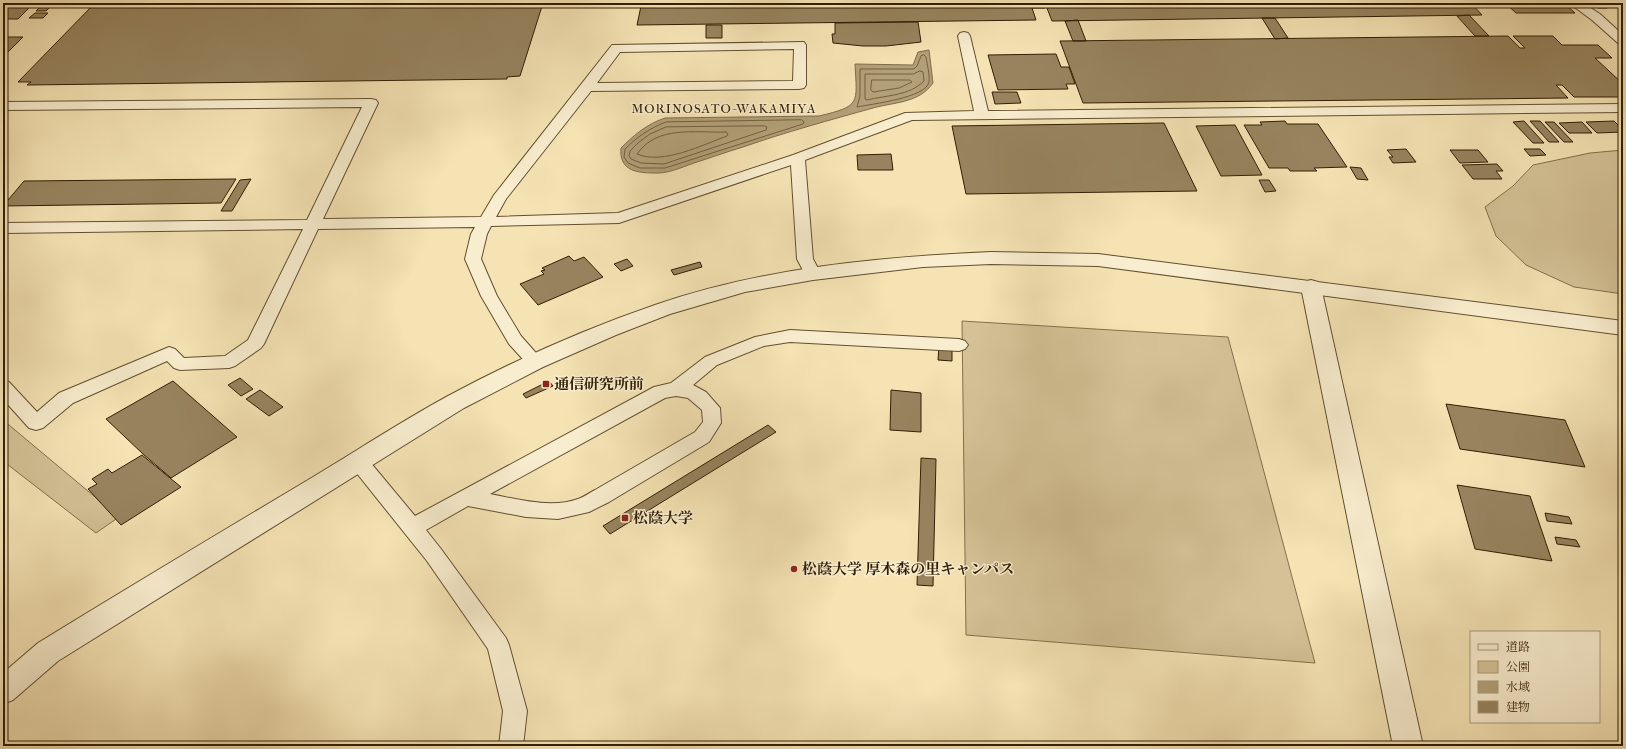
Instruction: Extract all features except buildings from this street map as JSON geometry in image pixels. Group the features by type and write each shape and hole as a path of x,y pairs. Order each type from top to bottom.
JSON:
{"street":[{"path":"3,691 48,652 456,402 535,362 609,330 663,309 744,286 813,274 923,261 991,258 1098,260 1623,328"},
{"path":"1311,287 1408,746"}],"lane":[{"path":"1575,3 1596,17 1623,41"},
{"path":"964,36 982,115"},
{"path":"535,362 515,340 489,296 473,259 479,234 499,198 587,88 616,48 800,45 799,85 587,88"},
{"path":"3,106 371,103 255,344 229,362 180,364 169,353 66,398 36,423 3,387"},
{"path":"3,228 485,222 619,218 798,158 910,116 1623,108"},
{"path":"798,158 805,259 813,274"},
{"path":"413,527 660,392 677,388 711,361 761,341 790,336 959,345"},
{"path":"465,498 526,510 558,511 582,506 602,496 702,437 712,423 711,408 699,395 677,388"},
{"path":"358,461 413,527 498,645 515,711 511,746"}],"green space":[{"path":"1623,150 1623,294 1574,287 1526,265 1496,236 1485,207 1513,186 1533,165 1590,153"},
{"path":"962,321 1228,337 1315,663 966,635"},
{"path":"3,420 119,517 96,533 3,461"}],"water":[{"path":"929,50 933,83 921,94 906,101 873,108 792,131 668,172 646,173 634,171 622,161 621,148 641,130 652,123 665,118 819,116 833,113 849,106 854,101 856,95 855,64 913,65 918,52"}],"place":[{"name":"通信研究所前","path":"546,384"},
{"name":"松蔭大学","path":"625,518"},
{"name":"松蔭大学 厚木森の里キャンパス","path":"794,569"}],"district":[{"name":"MORINOSATO-WAKAMIYA","path":"724,108"}]}
